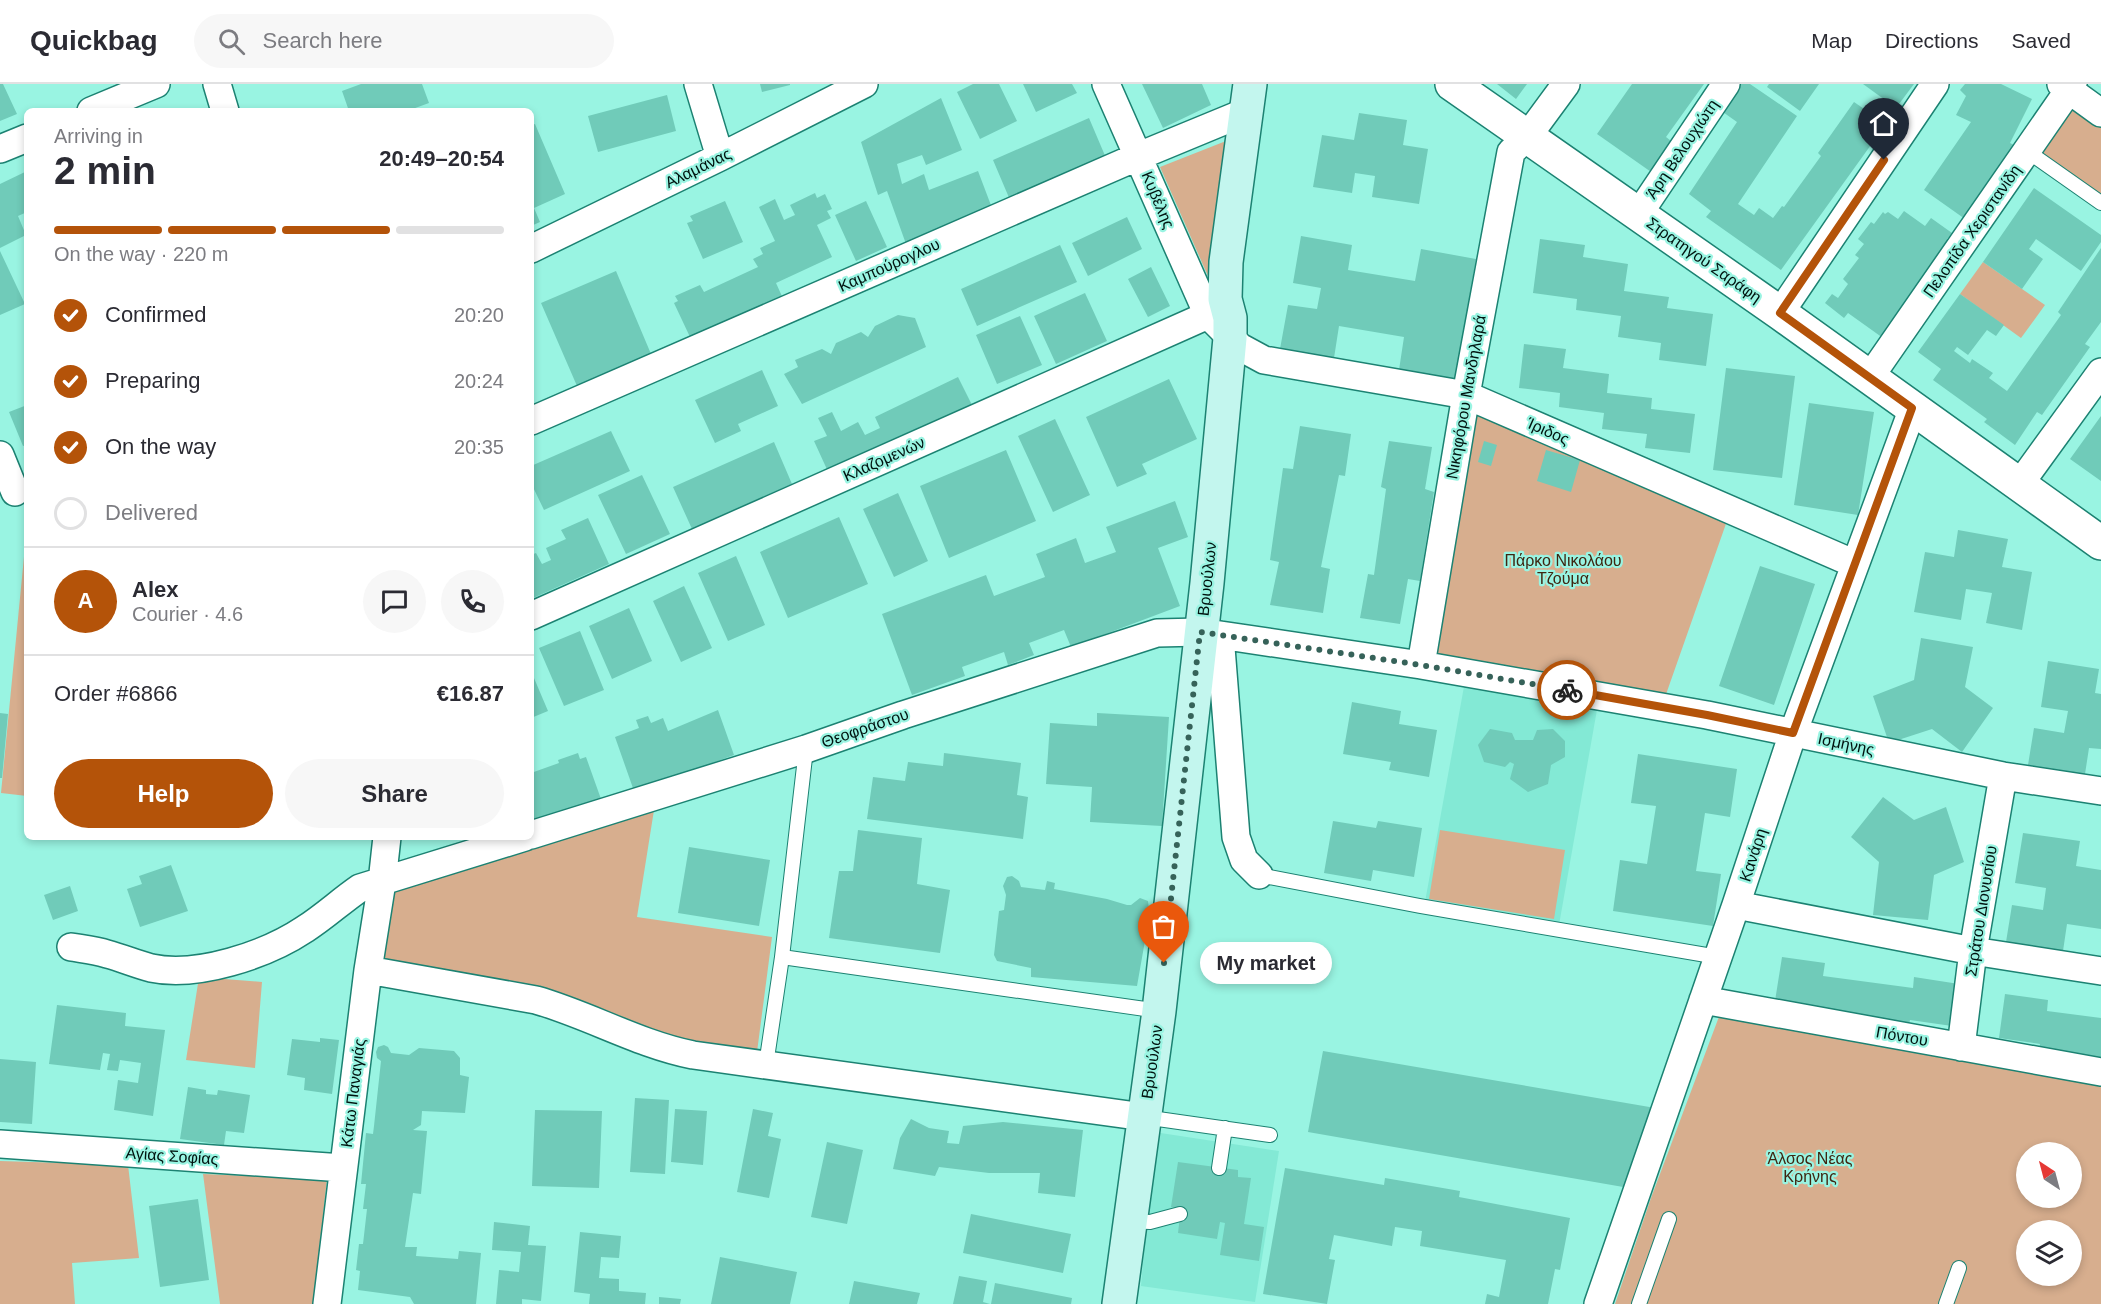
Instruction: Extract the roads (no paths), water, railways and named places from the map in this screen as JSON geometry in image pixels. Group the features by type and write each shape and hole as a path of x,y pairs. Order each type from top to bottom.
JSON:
{"main road":[{"name":"Βρυούλων","path":"1223,324 1238,295 1270,84"},
{"name":"Βρυούλων","path":"1119,1304 1210,634 1225,272 1249,97"}],"street":[{"path":"98,108 156,84"},
{"path":"698,84 720,157"},
{"name":"Αλαμάνας","path":"534,248 864,84"},
{"name":"Κυβέλης","path":"1106,84 1139,156 1223,324"},
{"name":"Στρατηγού Σαράφη","path":"1452,84 1780,313 2101,543"},
{"name":"Νικηφόρου Μανδηλαρά","path":"1421,665 1466,395 1511,152 1527,137 1566,84"},
{"name":"Άρη Βελουχιώτη","path":"1638,215 1726,84"},
{"path":"1780,313 1935,84"},
{"path":"2068,86 2101,113"},
{"name":"Πελοπίδα Χεριστανίδη","path":"1870,377 2027,151 2068,86"},
{"name":"Καμπούρογλου","path":"534,420 1139,156 1249,97"},
{"path":"0,149 24,139"},
{"name":"Ίριδος","path":"1223,324 1249,352 1264,360 1466,395 1855,564"},
{"name":"Κλαζομενών","path":"534,615 1223,324"},
{"path":"2019,485 2101,372"},
{"name":"Κανάρη","path":"1598,1304 1793,733 1912,408"},
{"path":"0,455 14,492"},
{"name":"Θεοφράστου","path":"534,834 806,749 903,715 1157,633 1210,634"},
{"path":"1210,634 1236,837 1244,861 1259,875"},
{"name":"Ισμήνης","path":"1210,634 1421,665 1707,715 2003,776 2101,791"},
{"name":"Στράτου Διονυσίου","path":"1961,1047 1973,951 2003,776"},
{"name":"Κάτω Παναγιάς","path":"327,1304 368,970 387,840"},
{"path":"71,947 106,953 152,968 178,971 207,968 232,962 282,942 304,930 360,888 515,840"},
{"path":"1736,905 1973,951 2101,971"},
{"path":"368,970 536,1000 563,1008 667,1049 766,1065 1144,1117"},
{"name":"Πόντου","path":"1703,1000 2101,1072"},
{"name":"Αγίας Σοφίας","path":"0,1144 343,1168"}],"lane":[{"path":"2027,151 2101,203"},
{"path":"766,1065 782,957 806,749"},
{"path":"1259,875 1420,906 1718,957"},
{"path":"782,957 1159,1011"},
{"path":"1144,1117 1270,1135"},
{"path":"1219,1168 1225,1128"},
{"path":"1129,1221 1150,1222 1180,1214"},
{"path":"1639,1304 1669,1219"},
{"path":"1946,1304 1959,1268"}],"place":[{"name":"My market","path":"1164,963"}],"park label":[{"name":"Πάρκο Νικολάου Τζούμα","path":"1563,569"},
{"name":"Άλσος Νέας Κρήνης","path":"1810,1167"}]}
